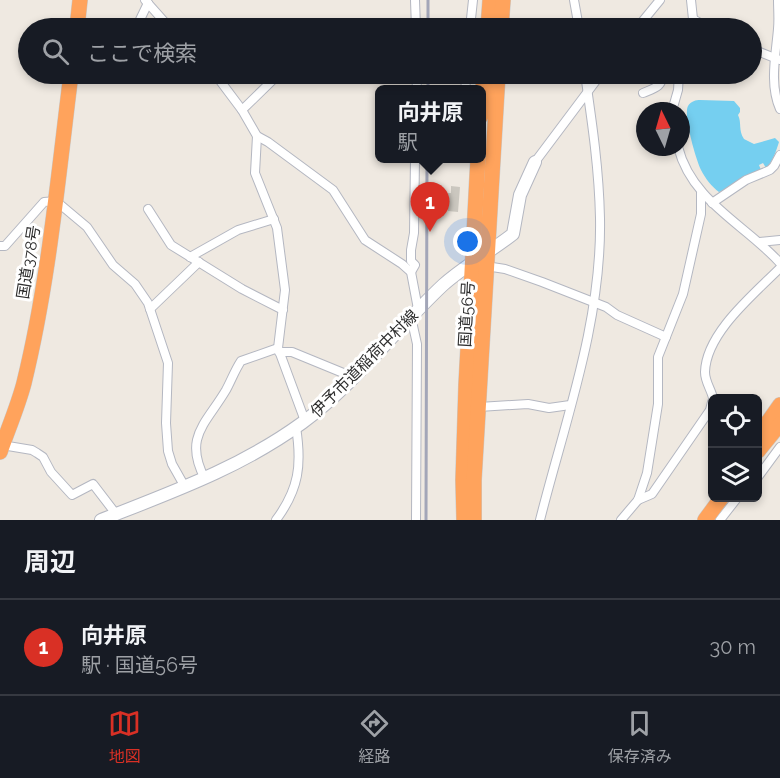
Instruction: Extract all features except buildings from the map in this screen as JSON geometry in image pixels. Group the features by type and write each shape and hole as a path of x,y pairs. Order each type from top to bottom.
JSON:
{"highway":[{"path":"78,18 80,0"},
{"path":"489,18 490,0"},
{"path":"502,18 503,0"},
{"name":"国道378号","path":"1,449 5,425 24,385 38,319 56,201 70,84"},
{"name":"国道56号","path":"464,520 463,480 497,84"},
{"name":"国道56号","path":"474,520 482,260 478,163"},
{"path":"762,430 780,405"},
{"path":"760,448 780,424"},
{"path":"703,520 714,502"},
{"path":"703,520 719,502"}],"street":[{"path":"415,0 416,18"},
{"path":"471,18 473,0"},
{"path":"574,0 577,18"},
{"path":"645,18 660,0"},
{"path":"691,0 693,18"},
{"path":"778,0 779,26 775,89 780,109"},
{"path":"140,18 147,2 161,18"},
{"path":"762,53 777,59"},
{"path":"222,84 242,110 257,136 255,173 274,219 284,274 284,310 279,350 301,424 297,479 294,490 276,520"},
{"path":"242,110 269,84"},
{"path":"540,520 585,352 594,303 600,220 594,135 586,84"},
{"path":"535,162 593,84"},
{"path":"643,93 661,84"},
{"path":"675,102 678,84"},
{"path":"257,136 268,141 333,190 365,240 411,272"},
{"path":"712,202 746,180 770,170 780,155"},
{"path":"682,156 692,181 701,193 728,218 760,242 780,263"},
{"name":"伊予市道稲荷中村線","path":"101,520 205,479 252,455 301,424 353,377 445,283 482,260 513,234 520,195 535,162"},
{"path":"415,163 414,233 411,261 415,266 411,272 417,344 416,520"},
{"path":"621,520 638,500 647,472 658,404 658,357 683,294 701,214 701,193"},
{"path":"0,246 5,246 44,202 56,201 87,227 113,265 140,289 150,309 168,363 166,423 168,452 185,487"},
{"path":"148,208 171,245 242,289 284,310"},
{"path":"150,309 194,260 238,230 274,219"},
{"path":"760,242 780,240"},
{"path":"482,260 606,307 617,315 666,337"},
{"path":"710,394 705,369 721,330 740,307 780,268"},
{"path":"205,479 196,458 196,440 199,430 225,391 241,361 279,350 292,352 353,377"},
{"path":"479,407 528,404 549,408 570,405"},
{"path":"638,500 652,494 708,413"},
{"path":"762,472 780,447"},
{"path":"1,449 32,450 37,453 72,495 93,484 116,514"},
{"path":"720,520 735,502"}],"water":[{"path":"695,101 734,101 740,108 738,115 744,139 754,144 775,138 779,142 768,166 766,168 763,163 759,165 761,170 719,192 714,188 701,170 693,148 690,133 690,104"}],"railway":[{"path":"428,0 428,18"},
{"path":"426,520 427,163"}],"place":[{"name":"向井原","path":"430,232"}]}
